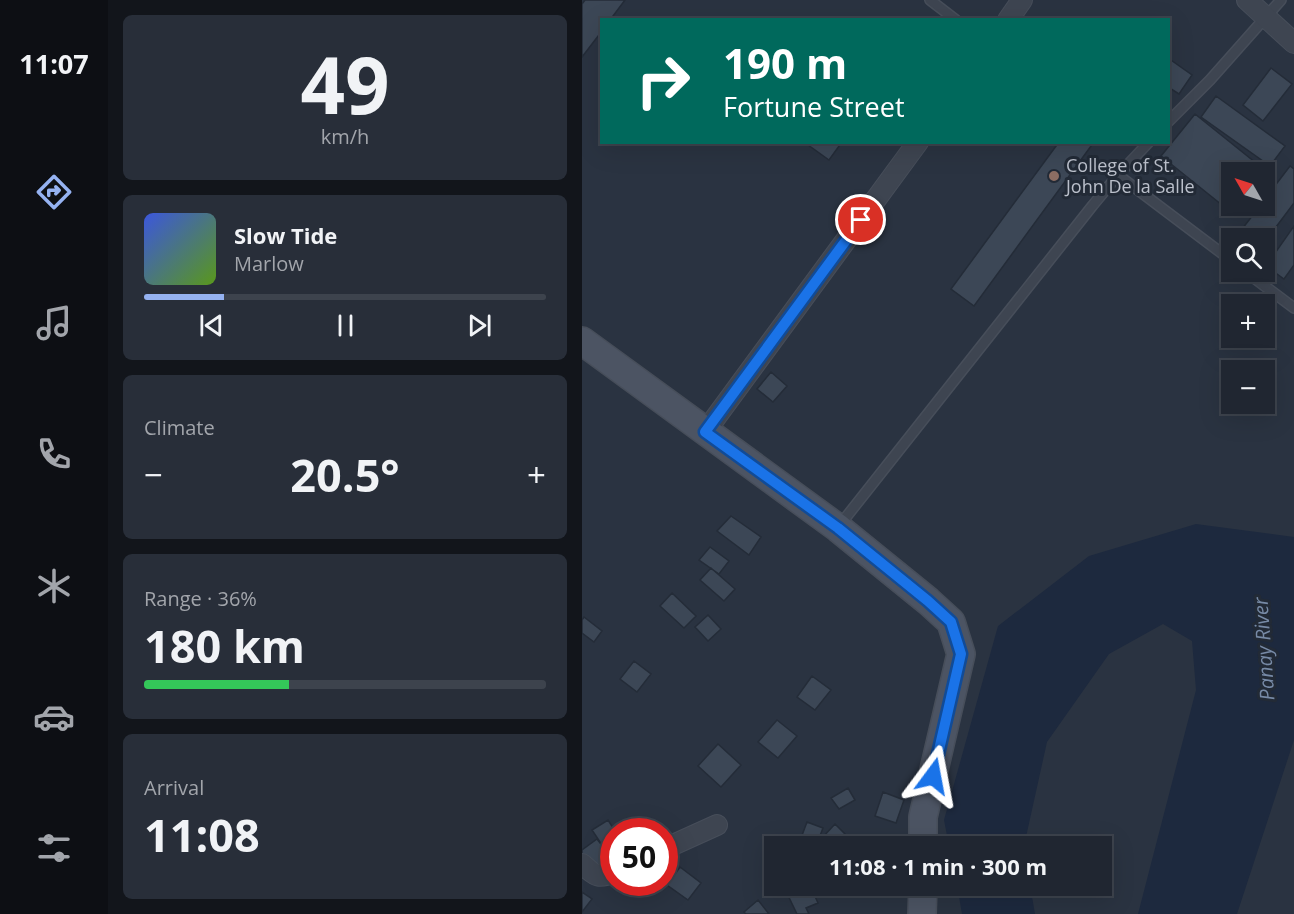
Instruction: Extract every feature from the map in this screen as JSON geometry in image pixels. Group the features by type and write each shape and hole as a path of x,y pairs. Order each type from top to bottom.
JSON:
{"main road":[{"path":"582,341 838,528 951,622 961,654 923,817 923,836"},
{"path":"922,896 922,914"}],"street":[{"path":"1009,18 1022,0"},
{"path":"1246,0 1294,43"},
{"path":"705,432 917,144"},
{"path":"678,843 717,825"},
{"path":"582,864 600,876"}],"lane":[{"path":"930,0 953,18"},
{"path":"1170,120 1210,80 1281,0"},
{"path":"838,528 1118,174 1147,144"},
{"path":"1118,174 1221,253"},
{"path":"1259,282 1294,308"}],"water":[{"name":"Panay River","path":"1196,524 1294,537 1294,740 1237,914 1138,914 1196,690 1192,641 1163,624 1109,654 1047,742 1026,836 947,836 944,820 998,626 1089,556"},
{"path":"959,896 1032,896 1035,914 962,914"}],"building":[{"path":"585,0 625,0 612,18 600,18 600,34 582,57 582,4"},
{"path":"1170,59 1192,75 1179,94 1170,88"},
{"path":"1271,68 1292,84 1263,121 1243,105"},
{"path":"1216,96 1285,146 1273,162 1264,162 1201,117"},
{"path":"1195,114 1255,162 1221,162 1221,204 1161,156"},
{"path":"807,144 841,144 829,160"},
{"path":"1058,144 1093,144 974,306 951,289"},
{"path":"1290,166 1294,169 1294,203 1275,228 1243,228 1252,216 1275,216 1275,186"},
{"path":"1294,226 1294,265 1284,279 1275,272 1275,253"},
{"path":"771,372 787,386 773,402 757,389"},
{"path":"731,516 761,537 749,555 717,531"},
{"path":"710,547 729,561 719,574 699,560"},
{"path":"711,568 735,589 724,601 700,580"},
{"path":"672,593 696,616 684,628 660,606"},
{"path":"708,615 721,629 708,641 695,627"},
{"path":"584,617 602,631 594,642 582,633"},
{"path":"634,661 651,674 637,692 620,679"},
{"path":"812,676 831,690 815,710 797,697"},
{"path":"777,720 797,736 778,758 758,742"},
{"path":"718,744 741,765 721,787 698,766"},
{"path":"848,788 855,800 839,809 831,798"},
{"path":"883,792 904,800 896,823 875,816"},
{"path":"807,822 823,828 820,836 802,836"},
{"path":"835,824 847,836 824,836"},
{"path":"600,825 600,842 592,830"},
{"path":"597,839 600,843 600,864 593,869 582,855 582,850"},
{"path":"680,867 701,883 688,900 678,893"},
{"path":"582,892 592,899 582,912"},
{"path":"788,896 815,896 818,903 806,908 809,914 797,914"},
{"path":"758,900 769,914 746,914 744,912"}],"place":[{"name":"College of St. John De la Salle","path":"1054,176"}],"route":[{"path":"861,220 705,432 838,528 951,622 961,654 933,776"}]}
